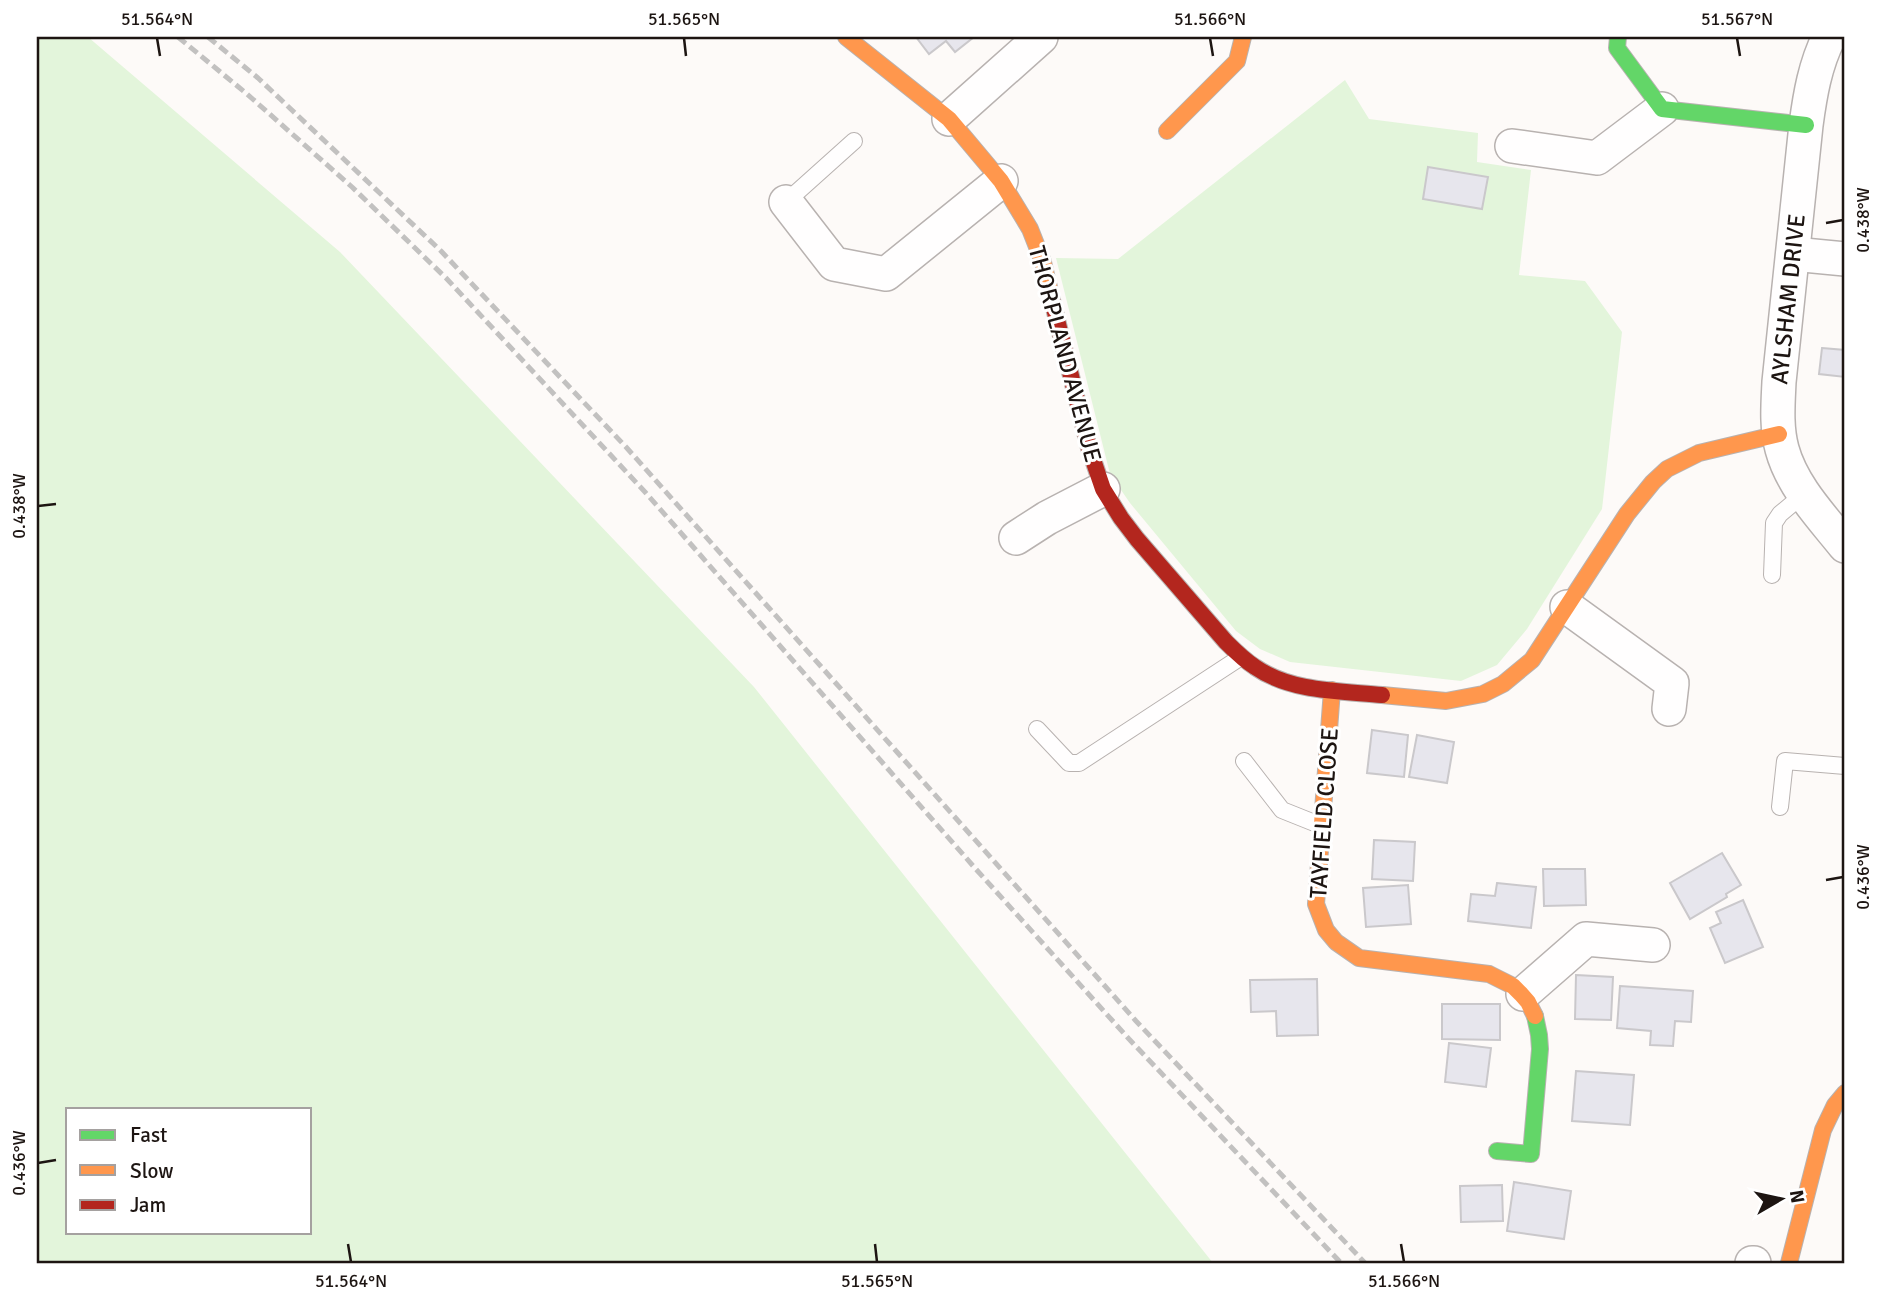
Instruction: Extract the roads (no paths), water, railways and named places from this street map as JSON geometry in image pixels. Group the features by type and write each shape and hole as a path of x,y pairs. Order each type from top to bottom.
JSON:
{"street":[{"name":"THORPLAND AVENUE","path":"846,37 949,118 1001,181 1030,229 1043,262 1089,447 1103,489 1137,539 1226,642 1241,657 1274,677 1302,686 1446,701 1467,700 1485,695 1511,680 1525,667 1627,514 1667,469 1708,450 1779,434"},
{"path":"949,118 1041,37"},
{"path":"1167,131 1237,61 1243,37"},
{"path":"1618,37 1617,48 1662,109"},
{"name":"AYLSHAM DRIVE","path":"1829,37 1812,83 1805,125 1779,382 1778,419 1787,462 1804,494 1845,545"},
{"path":"1512,146 1597,158 1662,109 1805,125"},
{"path":"786,202 834,264 886,274 1001,181"},
{"path":"1793,254 1845,259"},
{"name":"THORPLAND AVENUE","path":"1016,538 1046,518 1103,489"},
{"path":"1567,607 1672,683 1669,709"},
{"name":"TAYFIELD CLOSE","path":"1332,690 1316,904 1326,930 1336,942 1359,958 1489,974 1503,979 1523,994"},
{"path":"1497,1151 1531,1154 1540,1032 1530,1004 1523,994 1586,939 1653,945"},
{"path":"1789,1263 1823,1130 1835,1105 1845,1093"}],"lane":[{"path":"786,202 854,142"},
{"path":"1772,575 1776,517 1804,494"},
{"path":"1037,729 1069,763 1079,763 1241,657"},
{"path":"1244,761 1282,810 1322,826"},
{"path":"1780,807 1784,761 1845,766"}],"railway":[{"path":"178,37 352,187 446,278 645,492 974,867 1129,1039 1341,1263"},
{"path":"208,37 258,78 441,251 626,447 1136,1021 1365,1263"}]}
